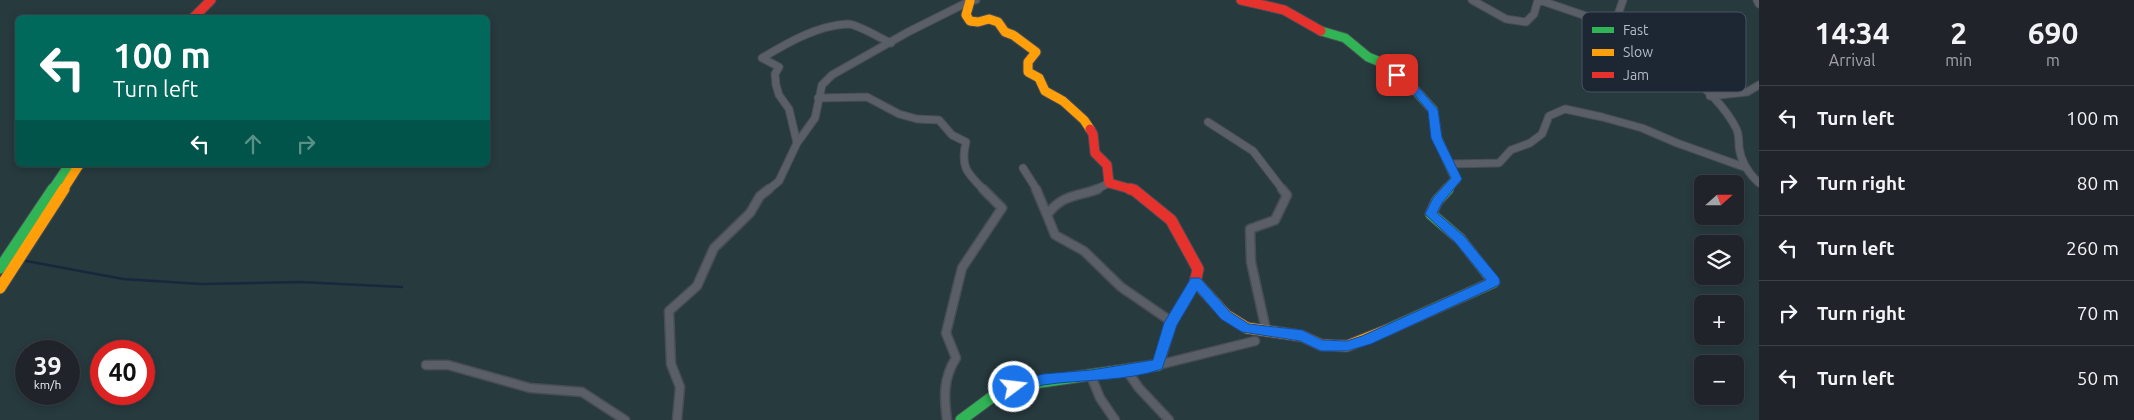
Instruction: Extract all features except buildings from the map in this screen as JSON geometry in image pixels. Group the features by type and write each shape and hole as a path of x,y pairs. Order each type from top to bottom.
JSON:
{"street":[{"path":"187,15 202,0"},
{"path":"196,15 211,0"},
{"path":"678,420 680,387 671,364 669,311 697,286 714,248 750,213 760,196 779,181 797,143 815,118 822,85 832,75 908,32 973,0"},
{"path":"973,0 966,15 970,21 978,22 990,19 998,22 1005,32 1013,35 1036,52 1028,62 1028,72 1038,78 1045,91 1063,101 1084,120 1093,134 1095,153 1107,164 1109,183"},
{"path":"1196,281 1226,315 1247,328 1302,336 1321,345 1347,346 1366,340 1494,282 1460,239 1431,214 1437,201 1456,179 1437,138 1433,110 1416,91 1404,83 1390,66 1368,57 1354,47 1346,38 1318,30 1290,13 1267,4 1258,5 1241,0"},
{"path":"1472,0 1506,19 1526,22 1534,14 1539,0 1582,15"},
{"path":"1619,12 1623,0"},
{"path":"1757,0 1759,4"},
{"path":"797,143 789,109 779,95 776,85 775,74 779,67 762,58 791,41 820,30 850,24 891,43"},
{"path":"1710,96 1747,92 1759,85"},
{"path":"1706,92 1737,130 1740,154 1744,167 1759,183"},
{"path":"818,98 867,97 899,114 917,119 939,120 952,135 966,142 962,158 969,175 1002,208 962,268 946,333 956,358 948,369 943,389 947,420"},
{"path":"1449,164 1499,163 1511,150 1530,143 1542,134 1549,116 1565,109 1642,128 1677,143 1744,167"},
{"path":"1208,122 1253,151 1279,182 1287,195 1274,220 1250,229 1251,262 1266,330"},
{"path":"1,267 68,167"},
{"path":"0,288 40,229 78,167"},
{"path":"1023,168 1037,190 1055,235 1084,251 1121,287 1172,322"},
{"path":"1047,215 1056,203 1072,196 1098,191 1109,183"},
{"path":"1109,183 1134,190 1171,220 1198,269 1196,281 1186,302 1172,322 1158,365"},
{"path":"44,204 57,202"},
{"path":"961,420 980,403 1000,391 1043,379 1091,376 1127,371 1255,341"},
{"path":"426,365 448,365 530,388 582,392 625,420"},
{"path":"1127,371 1139,388 1169,420"},
{"path":"1091,376 1100,398 1115,420"}],"green space":[{"path":"0,0 1759,0 1759,420 0,420"}],"waterway":[{"path":"21,260 123,279 201,284 300,282 402,287"}],"traffic: fast":[{"path":"1321,31 1345,38 1368,57 1390,66 1404,83 1416,91 1433,110 1437,138 1456,179 1437,201 1431,214 1460,239 1494,282 1387,330"},
{"path":"0,268 68,167"},
{"path":"961,420 992,397 1021,385 1158,365 1171,323 1183,303"}],"traffic: slow":[{"path":"970,1 966,15 970,21 978,22 989,19 998,22 1005,32 1013,35 1036,52 1028,62 1028,72 1039,78 1045,91 1063,101 1084,120 1090,129"},
{"path":"0,288 78,167"},
{"path":"1195,281 1226,315 1247,328 1302,336 1321,345 1347,346 1387,330"}],"traffic: jam":[{"path":"196,15 211,0"},
{"path":"1241,0 1284,10 1321,31"},
{"path":"1090,129 1093,134 1095,153 1107,165 1109,183 1134,190 1171,220 1198,269 1195,283 1183,303"}],"route":[{"path":"1014,387 1043,379 1091,376 1158,365 1171,323 1186,302 1196,281 1226,315 1247,328 1302,336 1321,345 1347,346 1366,340 1494,282 1460,239 1431,214 1437,201 1456,179 1437,138 1433,110 1416,91 1404,83 1397,75"}]}
